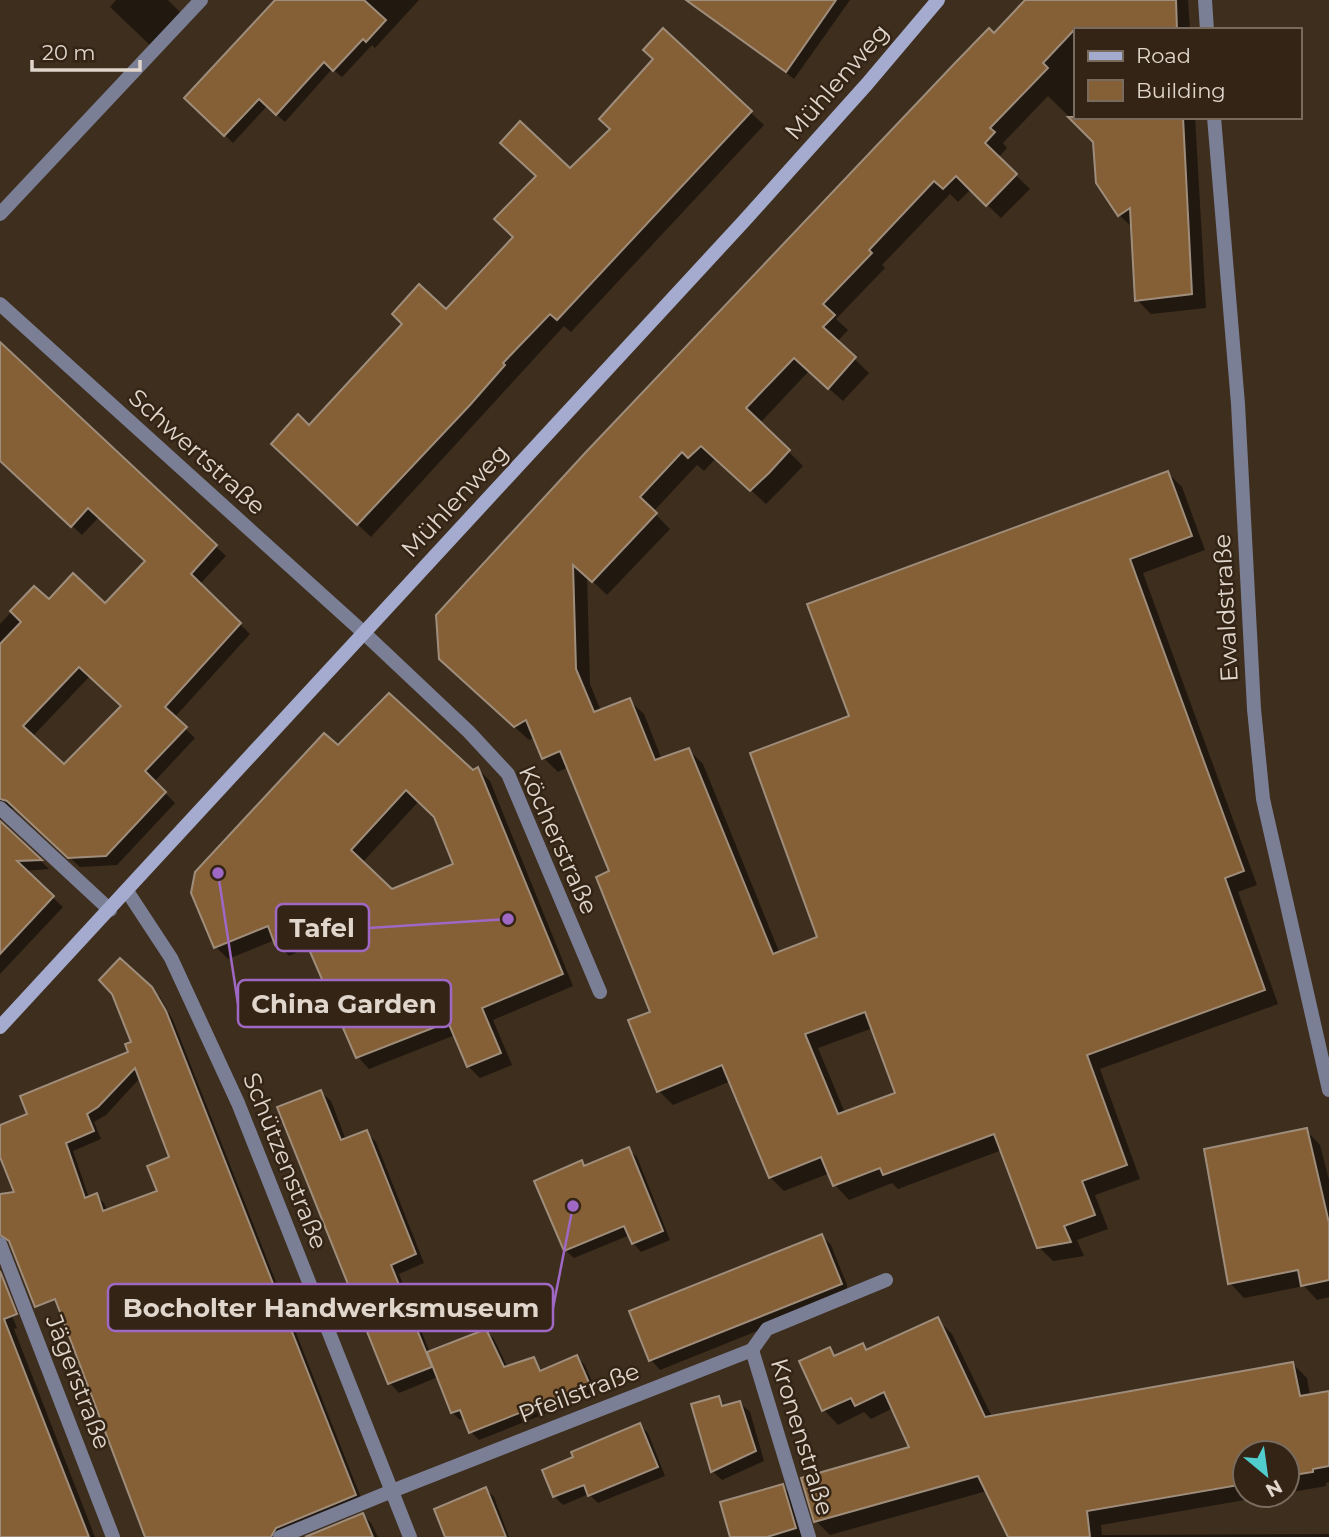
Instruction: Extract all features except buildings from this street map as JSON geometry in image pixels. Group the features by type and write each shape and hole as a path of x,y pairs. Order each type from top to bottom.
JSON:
{"main road":[{"name":"Mühlenweg","path":"0,1027 762,201 938,0"}],"street":[{"path":"0,214 201,0"},
{"path":"1205,0 1207,28"},
{"name":"Ewaldstraße","path":"1214,119 1238,404 1254,695 1263,799 1329,1090"},
{"name":"Schwertstraße","path":"0,304 364,633"},
{"name":"Köcherstraße","path":"364,633 469,732 508,774 600,992"},
{"path":"0,808 110,910"},
{"name":"Schützenstraße","path":"127,891 171,958 238,1102 410,1537"},
{"name":"Jägerstraße","path":"0,1244 113,1537"},
{"name":"Pfeilstraße","path":"280,1537 752,1350 767,1329 886,1280"},
{"name":"Kronenstraße","path":"752,1350 808,1537"}],"place":[{"name":"China Garden","path":"218,873"},
{"name":"Tafel","path":"508,919"},
{"name":"Bocholter Handwerksmuseum","path":"573,1206"}]}
